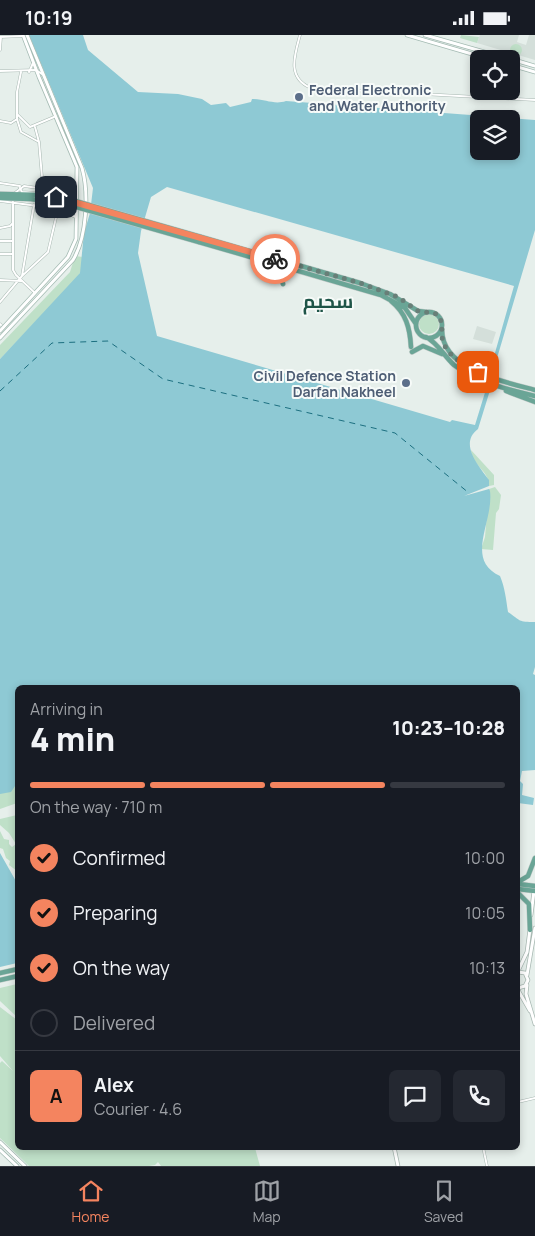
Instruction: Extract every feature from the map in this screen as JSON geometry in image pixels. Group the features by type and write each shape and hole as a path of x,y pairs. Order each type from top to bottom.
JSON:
{"main road":[{"path":"0,331 36,294 73,249 76,217 77,167 36,71 23,35"},
{"path":"0,338 73,260 78,249 87,187 75,150 27,35"},
{"path":"407,35 470,53"},
{"path":"425,35 478,50"},
{"path":"520,62 535,66"},
{"path":"520,68 535,72"},
{"path":"77,185 81,182 87,187"},
{"path":"0,194 45,195 200,240 360,283 390,294 418,311 433,312 440,317 445,345 461,362 489,377 535,390"},
{"path":"0,199 67,202"},
{"path":"16,203 22,200 67,202"},
{"path":"76,217 84,216"},
{"path":"200,240 381,295 405,308 416,324 419,333 433,341 444,355 469,375 521,393 535,395"},
{"path":"277,264 283,284"},
{"path":"381,295 394,303 404,315 409,330 411,349 423,346 444,355"},
{"path":"416,324 419,316 426,312"},
{"path":"426,337 436,335 442,329"},
{"path":"499,386 535,404"},
{"path":"520,882 528,876 535,858"},
{"path":"535,878 531,951 526,967 526,994 535,1024"},
{"path":"520,884 534,889"},
{"path":"520,889 534,889"},
{"path":"520,895 528,905 532,929 527,952 520,967"},
{"path":"0,973 15,970"},
{"path":"520,972 527,975"},
{"path":"0,980 15,977"},
{"path":"520,989 527,985"},
{"path":"520,993 533,1018"},
{"path":"0,1142 25,1166"},
{"path":"0,1150 17,1166"},
{"path":"395,1150 398,1166"}],"street":[{"path":"0,50 1,37 23,35"},
{"path":"300,35 294,60 294,71 304,84 311,88 535,101"},
{"path":"29,72 33,63"},
{"path":"0,71 36,71 42,74"},
{"path":"21,72 17,92 17,119 20,131 39,142"},
{"path":"29,72 39,77"},
{"path":"17,114 28,126 35,127 55,116"},
{"path":"0,121 11,123 17,119"},
{"path":"25,133 28,126"},
{"path":"35,127 39,142 43,189"},
{"path":"0,183 20,187 66,191 77,185"},
{"path":"14,194 20,187"},
{"path":"20,187 22,191 45,195"},
{"path":"66,191 75,201"},
{"path":"0,199 58,209 76,217"},
{"path":"16,203 12,254 14,270 21,281 36,294"},
{"path":"0,303 21,281 34,205"},
{"path":"64,211 75,208"},
{"path":"22,276 50,249 58,209"},
{"path":"0,228 10,227 13,223"},
{"path":"0,241 13,241"},
{"path":"0,254 12,254"},
{"path":"0,284 0,280 21,281"},
{"path":"531,951 535,949"},
{"path":"520,1102 535,1098"},
{"path":"484,1150 487,1166"}],"shaded area":[{"path":"480,35 519,35 517,42 526,45 529,35 535,35 535,60 520,56 520,50 501,50 477,43"},
{"path":"477,326 496,332 492,344 473,339"}],"green space":[{"path":"461,35 479,37 477,43 460,38"},
{"path":"516,44 521,48 520,54 520,50 510,50"},
{"path":"75,256 83,257 82,269 78,277 0,359 0,345 70,272"},
{"path":"429,314 436,317 439,324 436,331 429,334 422,331 419,324 422,317"},
{"path":"471,450 494,475 494,485 489,486 487,477 474,460"},
{"path":"495,487 501,495 499,509 496,513 493,550 481,549 485,537 489,489"},
{"path":"0,716 15,730 15,804 0,809"},
{"path":"15,815 15,842 9,833 0,825 0,819"},
{"path":"0,831 4,839 9,840 9,844 12,847 15,845 15,870 9,865 10,861 6,858 3,849 0,848"},
{"path":"15,984 15,1015 0,1001 0,988"},
{"path":"0,1007 15,1018 15,1150 256,1150 260,1166 161,1166 158,1162 155,1165 149,1166 29,1166 0,1138 0,1063 2,1061 13,1071 0,1056"}],"water":[{"path":"29,35 83,35 88,50 138,92 178,94 202,99 211,105 226,103 230,107 251,102 252,99 470,115 470,160 520,160 520,119 535,120 535,230 492,375 489,374 514,286 167,187 151,197 141,231 138,253 157,336 450,422 452,420 475,425 487,386 491,387 478,429 472,435 470,441 470,448 476,462 489,480 489,486 464,496 489,489 490,503 482,550 484,560 489,569 500,576 508,612 525,622 535,622 535,667 533,674 535,675 535,770 522,771 520,781 520,685 15,685 15,786 11,792 0,794 0,359 80,273 84,233 90,213 93,188"},
{"path":"520,781 523,784 522,795 534,798 533,805 520,803"},
{"path":"0,853 15,879 15,963 0,967"}],"ferry route":[{"path":"0,391 52,343 108,341 163,379 395,433 469,493"}],"way so far":[{"path":"275,259 360,283 398,297 418,311 437,314 442,321 442,340 445,345 461,362 478,372"}],"place":[{"name":"Federal Electronic and Water Authority","path":"299,97"},
{"name":"Civil Defence Station Darfan Nakheel","path":"406,383"}],"district":[{"name":"سحيم","path":"328,301"}],"route":[{"path":"56,197 275,259"}]}
